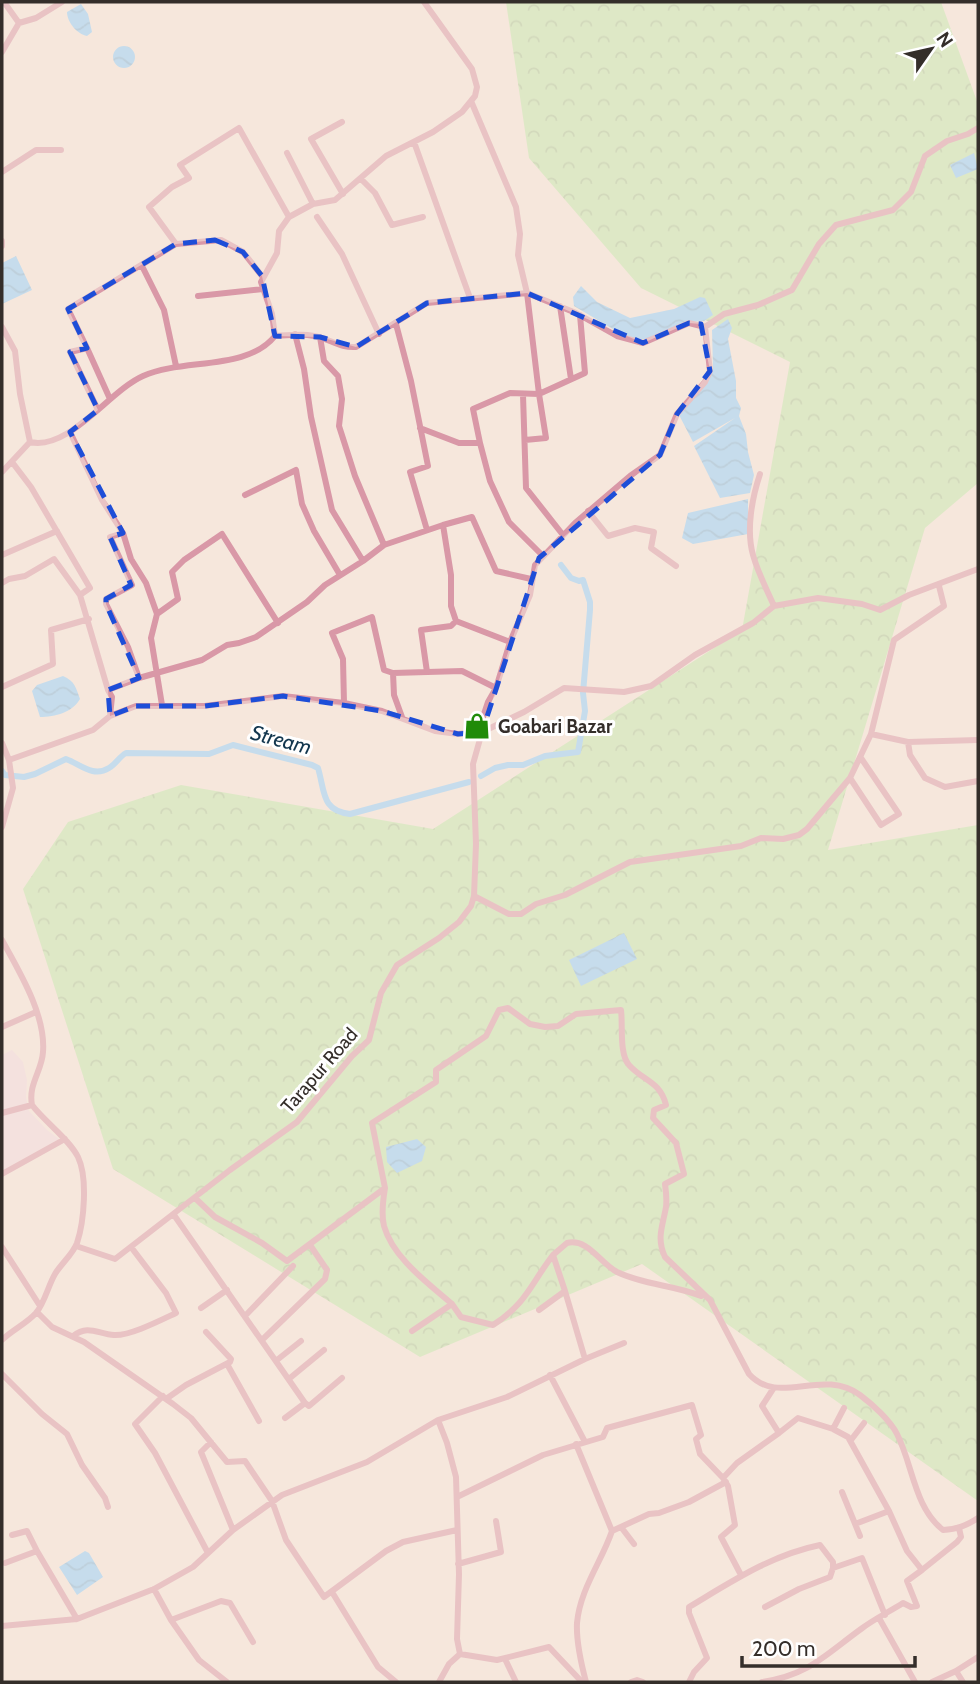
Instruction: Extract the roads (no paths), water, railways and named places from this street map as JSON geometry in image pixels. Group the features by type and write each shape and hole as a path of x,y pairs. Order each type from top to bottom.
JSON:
{"street":[{"path":"4,2 19,23"},
{"path":"30,442 38,444 70,432 115,393 144,376 176,366 254,354 267,347 275,336 272,314 261,282 262,276 277,253 279,231 289,217 313,204 335,200 386,156 462,112 471,101 477,87 472,69 425,2"},
{"path":"2,52 19,23 36,18 58,3"},
{"path":"471,101 516,207 520,234 518,255 527,293 547,438 525,440"},
{"path":"342,121 312,139 343,194"},
{"path":"176,244 149,206 172,187 189,178 180,165 239,128 289,217"},
{"path":"275,336 295,334 320,337 345,348 356,347 427,303 527,293 580,315 617,336 643,343 689,323 705,327 724,314 792,290 819,244 836,225 893,210 911,192 925,156 947,141 978,128"},
{"path":"414,142 470,298"},
{"path":"2,172 36,150 61,150"},
{"path":"287,153 313,204"},
{"path":"361,179 375,193 392,225 423,217"},
{"path":"317,217 342,254 379,334"},
{"path":"110,399 68,309 176,244 221,240 243,252 262,276"},
{"path":"142,266 164,310 176,366"},
{"path":"198,296 263,289"},
{"path":"561,306 571,379"},
{"path":"542,555 509,522 490,481 473,409 510,393 539,394 585,373 580,315"},
{"path":"396,324 409,371 428,466 410,472 427,530"},
{"path":"2,327 15,351 30,442"},
{"path":"705,327 710,371 705,383 677,414 660,455 589,511 542,555 535,565 530,595 510,642 496,688 484,712 482,732 473,764 476,844 474,896 509,914 521,914 536,904 565,895 630,862 741,846 761,838 783,839 799,835 850,778 871,734 894,640 944,606 939,586"},
{"path":"295,334 332,510 363,561"},
{"path":"320,337 324,360 338,376 342,399 340,426 355,476 383,545"},
{"path":"87,348 70,352 98,410"},
{"path":"523,395 526,488 563,535"},
{"path":"420,429 459,443 480,443"},
{"path":"70,432 102,500 123,533 131,559 146,583 157,614 151,638 162,705"},
{"path":"2,472 30,442"},
{"path":"12,462 90,588 80,595"},
{"path":"245,495 296,470 302,504 314,531 340,575"},
{"path":"760,474 754,495 751,539 753,554 774,606"},
{"path":"589,511 608,536 635,527 654,532 651,548 676,566"},
{"path":"108,691 139,678 202,660 227,645 257,637 383,545 471,517 496,571 531,579"},
{"path":"443,525 451,575 451,606 456,621"},
{"path":"2,555 57,531"},
{"path":"123,533 110,537 132,585 106,599 106,604 128,647 139,678"},
{"path":"157,614 178,600 172,572 184,560 222,534 278,623"},
{"path":"2,583 25,576 54,559 80,595 89,619 108,691 113,697 110,716"},
{"path":"9,760 93,730 110,716 136,706 205,706 283,696 344,703 402,717 435,731 457,734 482,732 524,712 564,688 624,692 651,686 695,655 753,623 774,606 818,598 862,604 880,610 978,569"},
{"path":"344,703 343,659 332,633 372,617 384,670 393,673 463,671 496,688"},
{"path":"2,687 53,664 51,630 89,619"},
{"path":"456,621 510,642"},
{"path":"427,672 421,629 451,626 456,621"},
{"path":"393,673 394,695 402,717"},
{"path":"871,734 908,741 978,740"},
{"path":"908,741 910,755 925,778 945,787 978,781"},
{"path":"2,743 9,760 13,788 2,827"},
{"path":"850,778 881,825 899,814 861,758"},
{"name":"Tarapur Road","path":"76,1246 115,1259 297,1122 352,1056 369,1040 381,993 397,965 439,939 459,922 471,906 474,896"},
{"path":"2,940 28,985 36,1012 43,1051 31,1085 32,1105 65,1139 77,1155 82,1171 82,1221 76,1246 54,1276 38,1309 3,1336"},
{"path":"710,1300 688,1290 655,1285 617,1272 578,1242 567,1243 553,1255 520,1304 493,1325 461,1317 452,1304 410,1265 384,1228 385,1188 372,1123 436,1082 436,1070 486,1036 499,1010 508,1008 530,1024 545,1027 558,1026 576,1014 621,1010 624,1036 622,1050 628,1065 663,1092 666,1105 654,1110 653,1118 676,1143 684,1174 665,1184 667,1205 661,1222 661,1248 674,1267 710,1300 749,1374 758,1384 773,1389 813,1383 844,1387 860,1395 896,1432 922,1503 934,1523 943,1530 966,1526 978,1518"},
{"path":"2,1027 36,1012"},
{"path":"2,1113 32,1105"},
{"path":"2,1174 65,1139"},
{"path":"195,1198 215,1217 262,1243 287,1261 385,1188"},
{"path":"174,1215 305,1403 309,1406 342,1378"},
{"path":"262,1339 325,1279 327,1270 310,1245"},
{"path":"2,1247 38,1309 52,1327 84,1342 164,1397 191,1418 227,1462 245,1461 272,1501 286,1540 324,1597 370,1562 403,1542 457,1530"},
{"path":"73,1336 83,1330 124,1334 176,1313 166,1293 131,1247"},
{"path":"553,1255 585,1359"},
{"path":"245,1315 293,1266"},
{"path":"201,1308 227,1290"},
{"path":"539,1310 565,1291"},
{"path":"412,1331 452,1304"},
{"path":"206,1332 231,1359 227,1364 164,1397 135,1424 155,1453 208,1553"},
{"path":"277,1360 301,1341"},
{"path":"2,1626 77,1619 154,1589 193,1567 233,1530 282,1495 367,1462 438,1420 507,1398 550,1375 624,1343"},
{"path":"290,1378 324,1350"},
{"path":"227,1364 260,1421"},
{"path":"2,1374 42,1414 67,1433 82,1465 105,1498 108,1507"},
{"path":"550,1375 585,1442"},
{"path":"773,1389 762,1406 779,1433"},
{"path":"285,1418 305,1403"},
{"path":"457,1497 542,1455 603,1437 607,1428 692,1405 701,1436 696,1439 700,1454 724,1480 735,1525 721,1537 741,1575"},
{"path":"833,1429 844,1408"},
{"path":"584,1682 578,1623 584,1594 612,1531 649,1514 689,1502 724,1480 737,1464 798,1418 833,1429 850,1440 907,1550 922,1570"},
{"path":"438,1420 453,1466 457,1497 457,1639 460,1654"},
{"path":"850,1440 864,1423"},
{"path":"211,1442 201,1452 233,1530"},
{"path":"576,1444 612,1531"},
{"path":"842,1492 860,1536"},
{"path":"855,1524 889,1511"},
{"path":"458,1564 501,1552 496,1521"},
{"path":"621,1527 634,1544"},
{"path":"762,1682 786,1678 818,1663 865,1626 903,1603 911,1607 917,1606 906,1581 957,1542 961,1537 959,1528"},
{"path":"12,1535 27,1531 77,1619"},
{"path":"689,1682 694,1672 708,1658 689,1607 741,1575 787,1553 820,1545 832,1562 830,1577 765,1607"},
{"path":"5,1563 37,1551"},
{"path":"833,1568 862,1558 882,1616 915,1682"},
{"path":"154,1589 170,1620 199,1660 227,1682"},
{"path":"332,1592 378,1667 396,1682"},
{"path":"170,1620 221,1601 230,1603 253,1642"},
{"path":"460,1654 491,1660 505,1659 549,1647 584,1682"},
{"path":"439,1682 449,1664 460,1654"},
{"path":"932,1682 978,1657"},
{"path":"505,1659 516,1682"},
{"path":"956,1671 963,1682"},
{"path":"631,1682 643,1682"}],"water":[{"path":"81,4 88,14 92,32 87,36 76,30 67,16 67,12"},
{"path":"124,46 132,49 135,57 132,65 124,68 116,65 113,57 116,49"},
{"path":"974,153 978,169 956,178 950,165"},
{"path":"16,256 32,290 2,304 2,263"},
{"path":"581,286 597,302 630,318 674,309 700,297 705,298 713,315 704,321 689,322 647,339 630,339 574,306 573,297"},
{"path":"728,319 732,328 728,339 736,381 736,398 741,408 739,416 746,434 754,475 750,493 720,498 694,446 735,418 693,442 678,413 713,370 712,330"},
{"path":"748,499 748,534 693,544 682,538 688,513"},
{"path":"63,676 73,683 80,699 63,713 40,717 32,691 37,685"},
{"path":"624,933 637,959 581,986 569,960"},
{"path":"417,1139 426,1147 422,1161 397,1173 387,1162 386,1147"},
{"path":"85,1551 89,1553 103,1577 77,1595 59,1567"}],"waterway":[{"path":"481,776 495,768 523,765 545,756 578,752 585,711 583,693 590,602 583,580 571,578 561,565"},
{"name":"Stream","path":"2,771 5,775 24,777 66,759 98,772 109,768 126,753 209,754 233,745 318,768 329,804 334,809 350,814 469,782"}],"place":[{"name":"Goabari Bazar","path":"477,726"}]}
